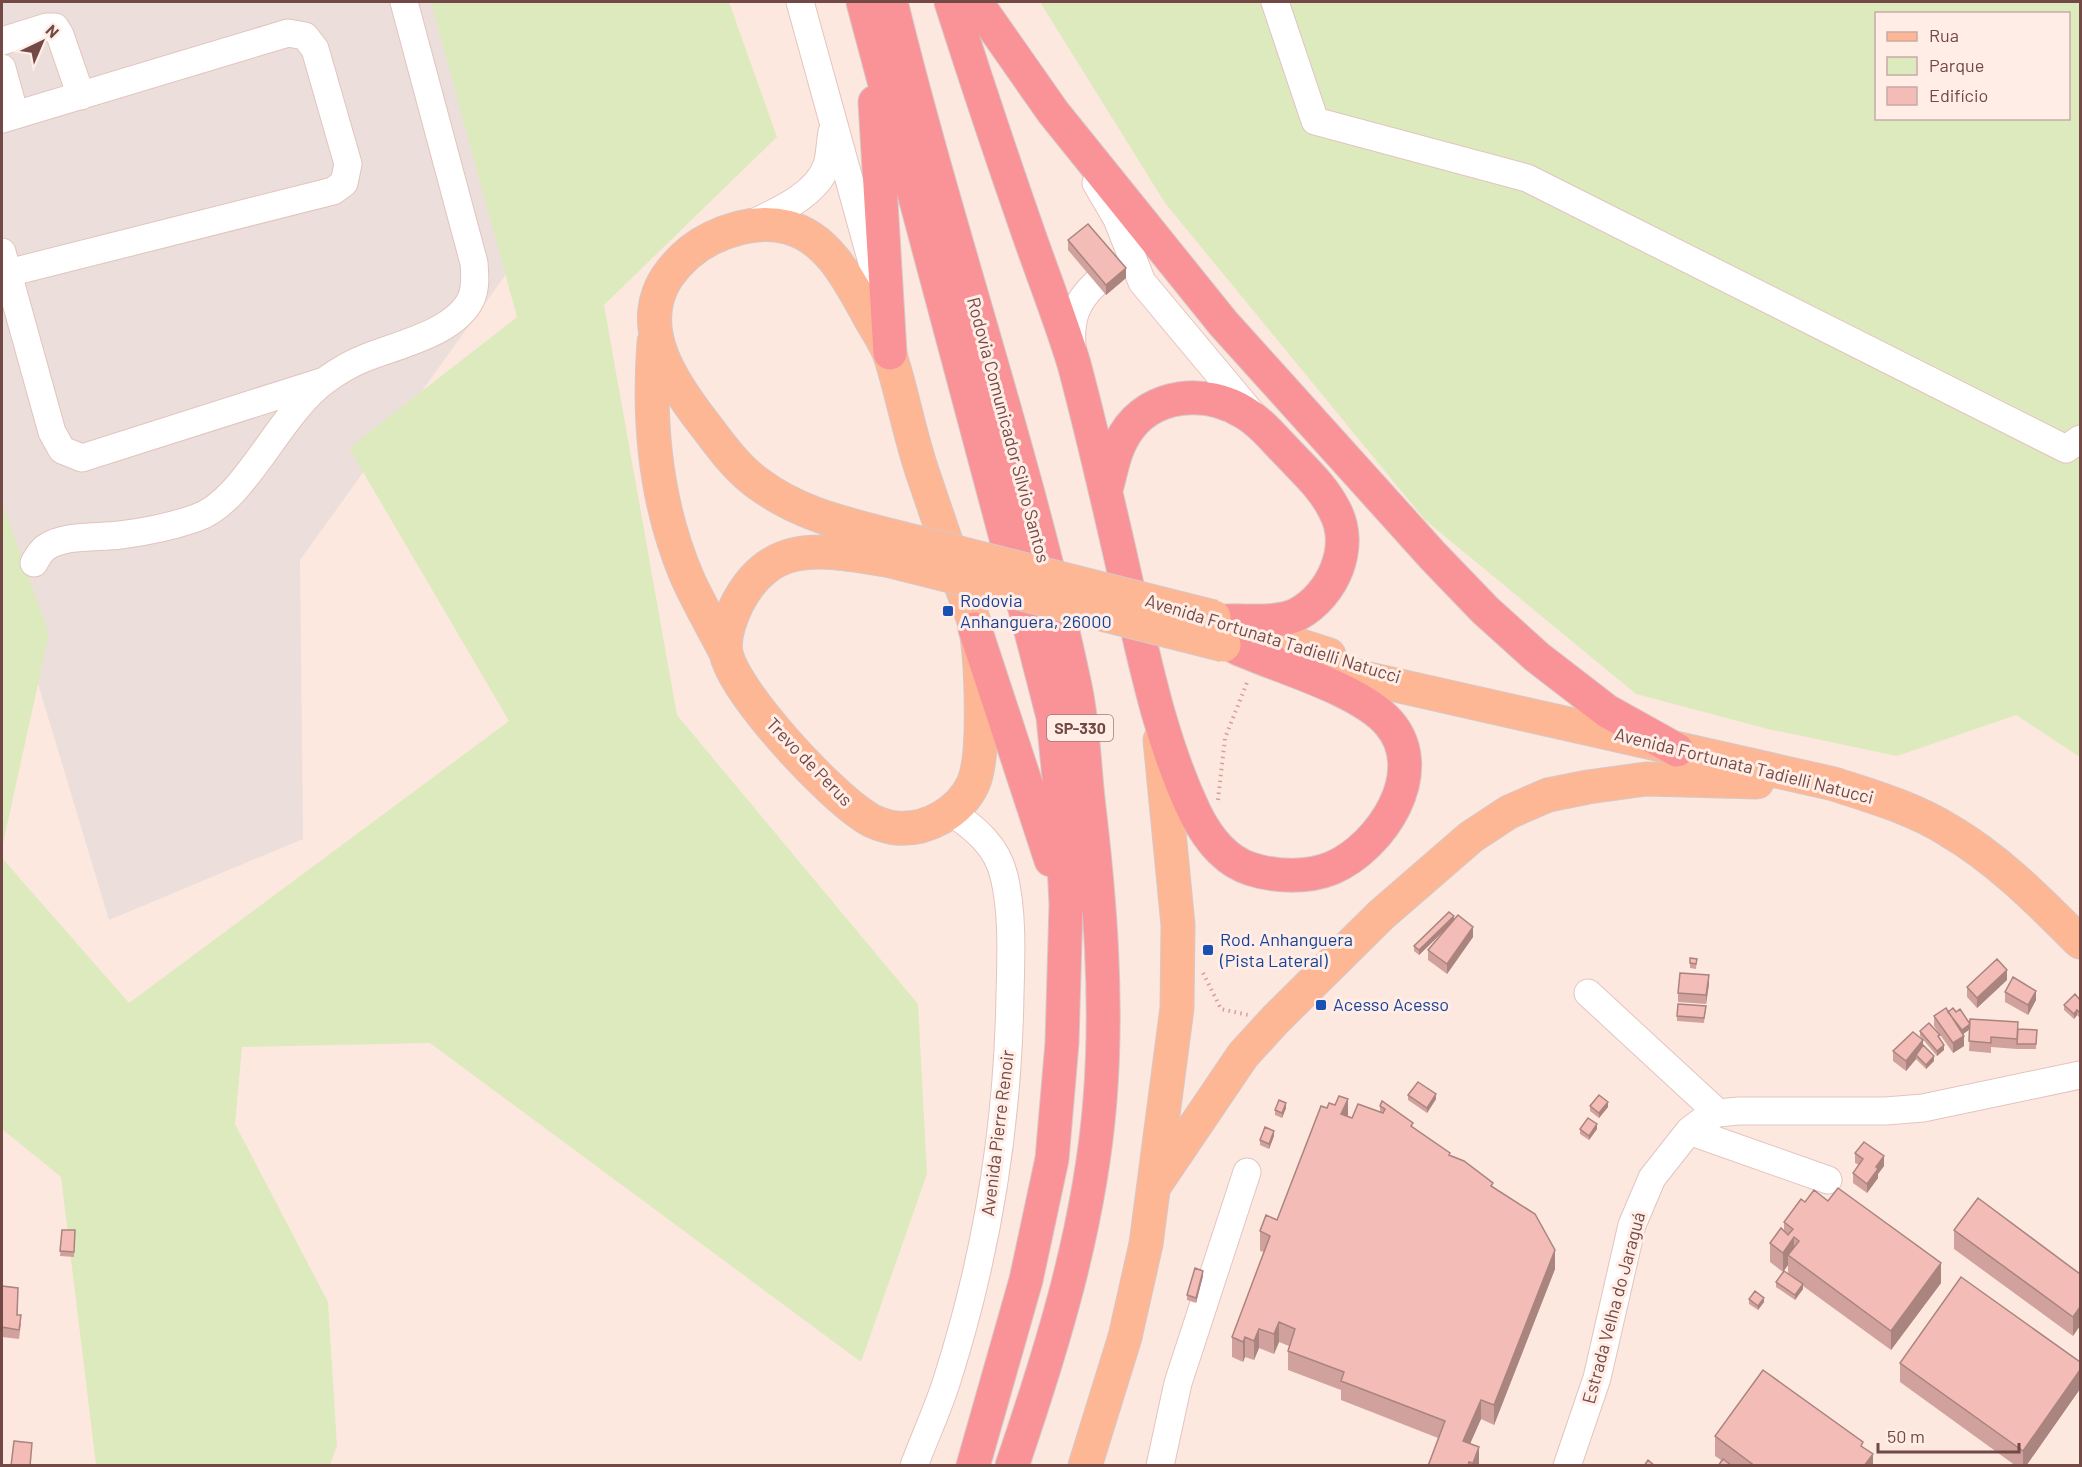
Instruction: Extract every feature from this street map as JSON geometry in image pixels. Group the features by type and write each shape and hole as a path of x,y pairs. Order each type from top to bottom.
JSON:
{"highway":[{"name":"Rodovia Comunicador Silvio Santos","path":"862,2 990,473 1053,717 1066,904 1062,1043 1052,1159 1026,1280 973,1466"},
{"name":"Rodovia Comunicador Silvio Santos","path":"891,2 1023,476 1076,690 1100,898 1104,1010 1100,1101 1091,1175 1069,1285 1012,1466"},
{"path":"951,2 1073,362 1106,492 1158,720 1196,816 1213,842 1227,856 1246,868 1273,876 1331,869 1358,851 1375,834 1398,802 1404,769 1403,750 1392,725 1376,710 1342,691 1231,638"},
{"path":"976,2 1053,112 1223,323 1477,602 1537,657 1607,711 1677,750"},
{"path":"871,34 890,353"},
{"path":"1106,492 1116,453 1124,435 1136,420 1152,408 1171,399 1195,397 1222,401 1260,423 1316,483 1336,511 1340,528 1341,558 1326,591 1297,615 1280,619 1231,638"},
{"path":"975,629 1066,904"}],"main road":[{"path":"890,353 840,266 813,239 790,227 749,225 697,245 676,265 662,286 654,315 655,335 664,363 689,404 720,446 752,479 783,501 893,549"},
{"name":"Trevo de Perus","path":"655,335 651,380 653,431 663,499 688,578 732,669 767,721 846,803 868,820 895,828 924,825 951,812 966,796 976,780 979,756 980,699 975,629 917,457 890,353"},
{"name":"Avenida Fortunata Tadielli Natucci","path":"893,549 1471,701 1677,750 1834,784 1899,805 1948,830 1988,858 2080,942"},
{"path":"725,651 728,622 746,588 768,566 791,555 820,550 893,549"},
{"path":"1085,1466 1125,1337 1146,1244 1177,1008 1178,925 1158,720"},
{"path":"1155,1185 1243,1055 1275,1020 1381,915 1471,837 1509,812 1548,795 1646,779 1834,784"}],"street":[{"path":"2,68 8,117 288,33 305,36 315,49 348,164 344,183 333,191 5,263 52,432 62,450 82,458 324,381 362,359 435,332 460,313 471,299 476,279 474,263 404,2"},
{"path":"800,2 888,314"},
{"path":"1275,2 1315,121 1527,178 2066,449 2080,440"},
{"path":"2,41 46,27 55,27 60,35 81,96"},
{"path":"1053,112 1117,219 1114,268 1083,296 1072,315 1070,327 1073,362"},
{"path":"749,225 783,208 820,179 827,165 833,125"},
{"path":"1114,268 1155,300 1260,423"},
{"path":"34,563 43,549 60,541 123,534 197,518 214,510 241,482 284,421 324,381"},
{"name":"Avenida Pierre Renoir","path":"914,1466 948,1378 981,1257 1009,1049 1011,944 1004,876 992,848 976,829 951,812"},
{"path":"1588,993 1718,1113 1923,1108 2080,1075"},
{"name":"Estrada Velha do Jaraguá","path":"1567,1466 1597,1378 1632,1225 1652,1178 1689,1131 1718,1113"},
{"path":"1689,1131 1828,1180"},
{"path":"1160,1466 1178,1383 1247,1172"}],"path":[{"path":"1213,842 1225,738 1231,638"},
{"path":"1200,967 1221,1010 1275,1020"}],"shaded area":[{"path":"2,2 488,2 535,234 300,560 303,839 109,920 2,564"}],"green space":[{"path":"431,2 729,2 777,137 604,305 677,715 918,1004 927,1174 861,1362 430,1043 242,1047 235,1124 328,1302 337,1446 330,1465 96,1465 61,1177 2,1129 2,858 129,1003 509,721 349,448 517,317"},
{"path":"1040,2 2080,2 2080,757 2016,715 1897,756 1768,729 1636,694 1425,520 1165,203"},
{"path":"2,502 49,634 2,848"}],"building":[{"path":"1088,224 1126,268 1106,285 1068,240"},
{"path":"1449,912 1454,916 1419,950 1414,946"},
{"path":"1458,915 1473,927 1447,964 1428,950"},
{"path":"1690,958 1697,959 1696,964 1690,963"},
{"path":"1997,959 2007,970 1977,998 1967,987"},
{"path":"1680,973 1709,975 1706,995 1678,993"},
{"path":"2013,977 2036,991 2028,1005 2005,992"},
{"path":"2075,994 2080,1000 2080,1013 2077,1010 2074,1014 2064,1005"},
{"path":"1678,1004 1706,1006 1704,1018 1677,1016"},
{"path":"1946,1008 1964,1036 1953,1043 1934,1016"},
{"path":"1953,1008 1956,1012 1960,1009 1970,1024 1962,1030 1948,1012"},
{"path":"1970,1019 2018,1022 2017,1039 1991,1037 1991,1043 1969,1041"},
{"path":"1929,1023 1940,1035 1938,1036 1944,1045 1937,1051 1920,1031"},
{"path":"2018,1029 2037,1030 2036,1044 2017,1044"},
{"path":"1913,1032 1923,1040 1906,1061 1893,1051"},
{"path":"1923,1045 1934,1056 1926,1065 1916,1055"},
{"path":"1418,1082 1436,1094 1427,1108 1408,1095"},
{"path":"1599,1095 1608,1102 1599,1113 1590,1106"},
{"path":"1339,1096 1348,1099 1341,1114 1352,1118 1358,1104 1383,1113 1385,1109 1380,1106 1382,1101 1413,1123 1411,1126 1450,1153 1449,1155 1464,1161 1493,1183 1491,1186 1535,1214 1555,1250 1494,1405 1481,1400 1463,1441 1479,1447 1473,1463 1469,1462 1468,1466 1428,1466 1445,1421 1341,1381 1344,1372 1288,1351 1295,1329 1279,1322 1274,1334 1259,1329 1254,1341 1245,1337 1243,1342 1232,1337 1270,1236 1260,1231 1266,1215 1277,1220 1321,1106 1327,1108 1329,1103 1335,1105"},
{"path":"1279,1100 1286,1103 1282,1113 1275,1110"},
{"path":"1588,1118 1597,1124 1589,1136 1580,1129"},
{"path":"1265,1127 1274,1131 1269,1144 1260,1140"},
{"path":"1864,1142 1884,1156 1867,1184 1853,1173 1863,1159 1855,1153"},
{"path":"1838,1188 1941,1263 1891,1331 1788,1255 1799,1241 1794,1237 1783,1253 1770,1243 1781,1228 1788,1235 1793,1229 1784,1222 1801,1199 1805,1202 1814,1190 1828,1201"},
{"path":"1978,1198 2080,1274 2080,1307 2073,1317 1954,1230"},
{"path":"62,1230 75,1230 74,1252 60,1251"},
{"path":"1195,1268 1203,1271 1196,1298 1187,1295"},
{"path":"1784,1271 1803,1284 1795,1295 1776,1282"},
{"path":"1961,1277 2080,1362 2080,1370 2023,1451 1900,1363"},
{"path":"2,1286 18,1288 17,1315 21,1315 19,1330 2,1327"},
{"path":"1755,1291 1764,1298 1758,1306 1749,1299"},
{"path":"1763,1370 1863,1442 1861,1446 1873,1454 1864,1466 1755,1466 1715,1436"},
{"path":"14,1441 32,1443 30,1466 11,1466"},
{"path":"1723,1459 1732,1466 1718,1466"},
{"path":"1648,1460 1655,1466 1644,1466"}],"place":[{"name":"Rodovia Anhanguera, 26000","path":"948,611"},
{"name":"Rod. Anhanguera (Pista Lateral)","path":"1208,950"},
{"name":"Acesso Acesso","path":"1321,1005"}]}
